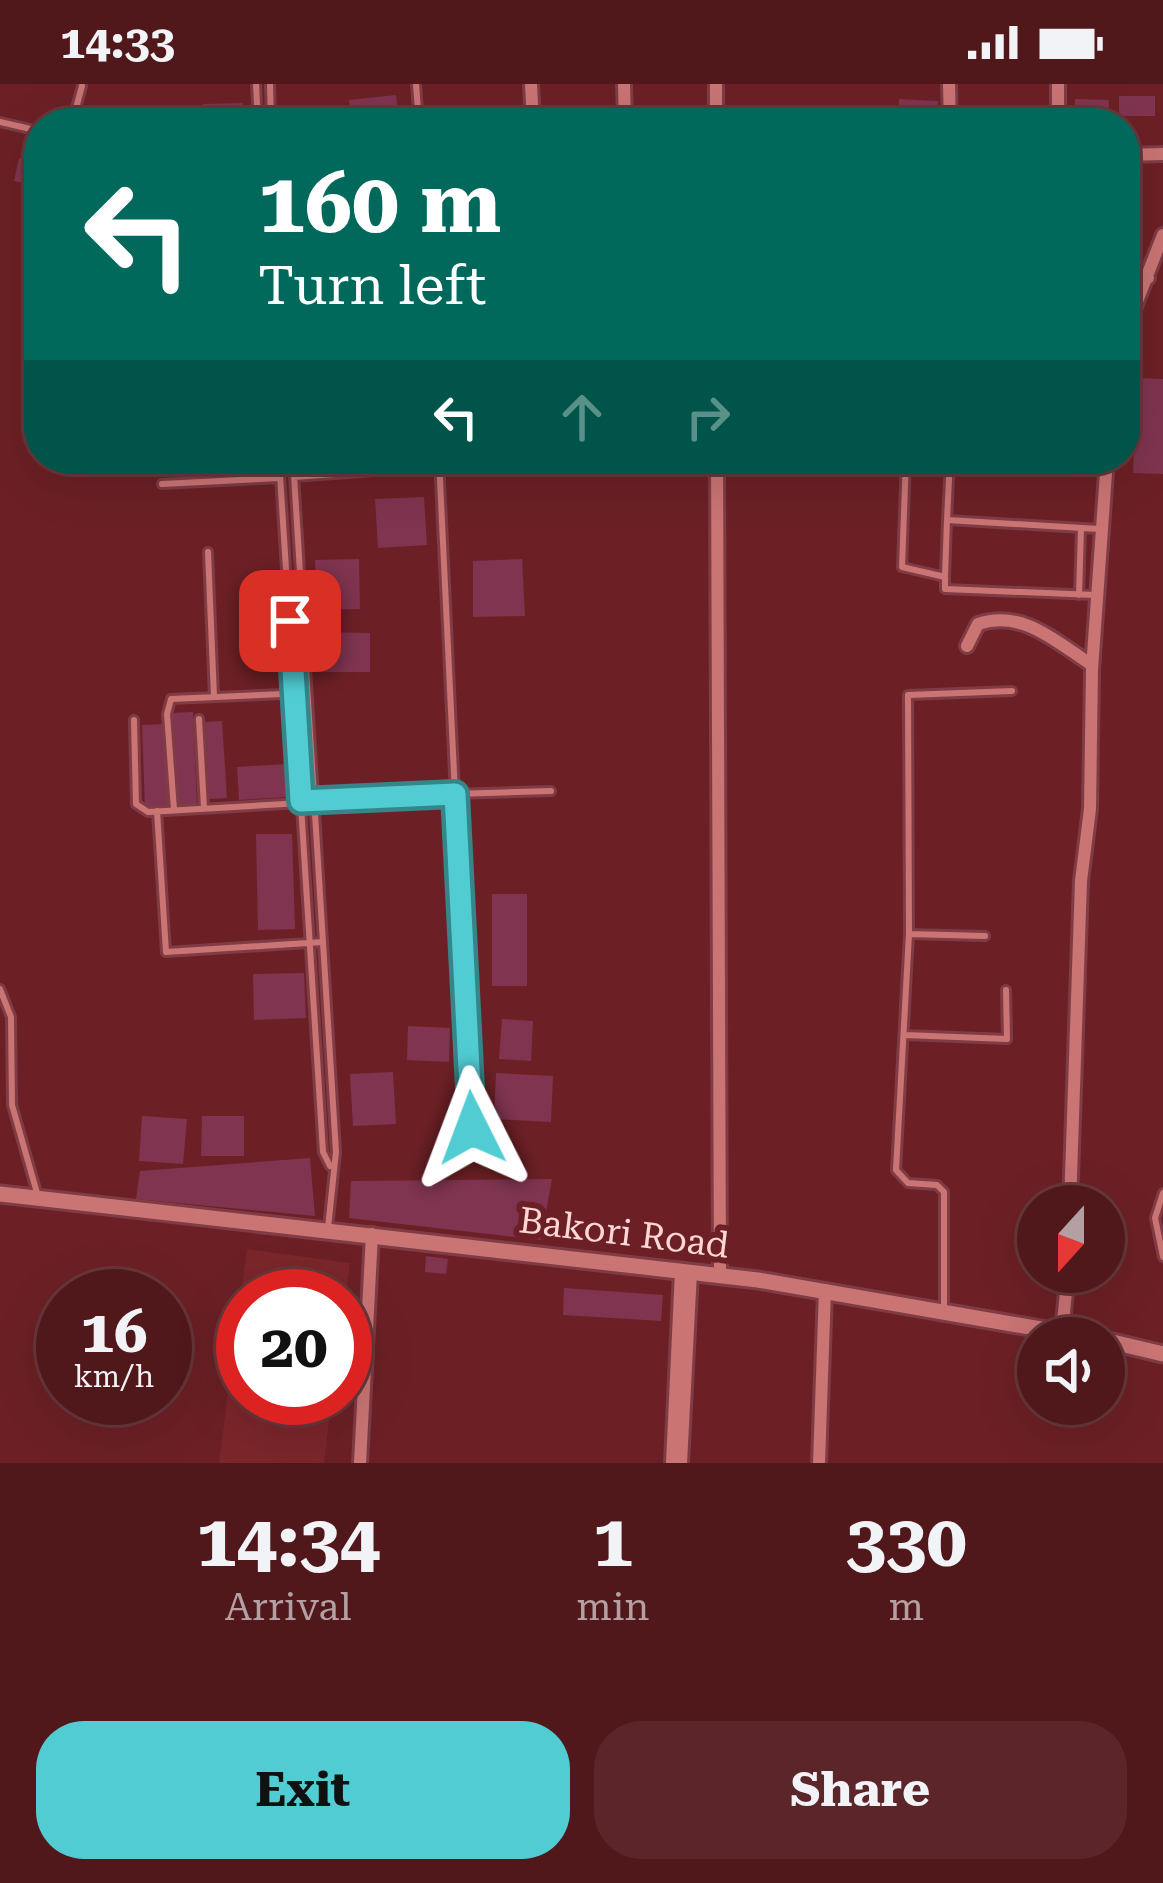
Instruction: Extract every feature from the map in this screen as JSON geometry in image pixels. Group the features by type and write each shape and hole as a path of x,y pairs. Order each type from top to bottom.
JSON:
{"street":[{"path":"1140,297 1163,235"},
{"path":"1140,279 1148,278"},
{"path":"717,474 720,1275"},
{"path":"1071,1185 1092,665 1105,474"},
{"path":"968,646 978,624 996,618 1022,620 1092,665"},
{"name":"Bakori Road","path":"0,1194 720,1275 1017,1323"},
{"path":"359,1463 372,1234"},
{"path":"672,1463 686,1272"},
{"path":"681,1463 686,1272"},
{"path":"819,1463 825,1290"},
{"path":"1125,1345 1163,1354"}],"lane":[{"path":"0,134 1,122"},
{"path":"280,474 323,1156 330,1166"},
{"path":"294,474 336,1152 330,1166 328,1228"},
{"path":"162,484 323,474"},
{"path":"440,474 472,1128"},
{"path":"905,474 902,567 945,577"},
{"path":"949,474 945,590 1099,595"},
{"path":"947,520 1102,529"},
{"path":"1079,595 1081,528"},
{"path":"208,552 214,697"},
{"path":"944,1309 944,1192 937,1185 908,1184 896,1170 910,934 908,695 1012,691"},
{"path":"174,810 168,703 306,693"},
{"path":"199,719 204,808"},
{"path":"134,720 136,804 157,812 551,791"},
{"path":"157,812 166,952 323,942"},
{"path":"910,934 986,935"},
{"path":"0,988 11,1016 14,1118 38,1197"},
{"path":"905,1035 1007,1039 1006,990"},
{"path":"1163,1193 1155,1218 1163,1257"}],"shaded area":[{"path":"247,1249 350,1263 349,1269 244,1269"},
{"path":"224,1425 329,1425 324,1463 219,1463"}],"building":[{"path":"396,95 397,108 350,108 349,100"},
{"path":"1119,96 1155,96 1155,116 1140,116 1140,108 1119,108"},
{"path":"899,99 938,101 938,108 898,108"},
{"path":"1075,99 1109,100 1109,108 1074,108"},
{"path":"243,103 243,108 203,108 203,104"},
{"path":"19,158 24,159 24,183 14,181"},
{"path":"1140,378 1163,379 1163,474 1140,473"},
{"path":"424,497 427,545 378,548 375,499"},
{"path":"359,559 360,609 316,610 315,560"},
{"path":"522,559 525,616 473,617 473,561"},
{"path":"319,632 370,633 370,672 318,672"},
{"path":"193,712 197,805 176,806 172,713"},
{"path":"222,721 227,798 209,799 205,722"},
{"path":"164,724 169,807 145,808 142,725"},
{"path":"287,764 289,797 239,800 237,767"},
{"path":"256,834 292,834 295,929 258,930"},
{"path":"492,894 527,894 527,986 492,986"},
{"path":"304,973 306,1018 254,1020 253,974"},
{"path":"502,1019 533,1021 531,1061 499,1059"},
{"path":"408,1026 450,1028 449,1062 407,1060"},
{"path":"393,1072 396,1124 353,1126 350,1074"},
{"path":"496,1073 553,1076 551,1122 494,1119"},
{"path":"142,1116 187,1119 183,1164 139,1161"},
{"path":"202,1116 244,1116 244,1156 201,1156"},
{"path":"310,1158 315,1216 136,1199 140,1171"},
{"path":"552,1179 541,1240 349,1218 351,1181"},
{"path":"426,1256 448,1259 446,1274 425,1272"},
{"path":"564,1288 663,1295 661,1321 563,1315"}],"route":[{"path":"290,621 301,801 455,794 472,1128"}]}
